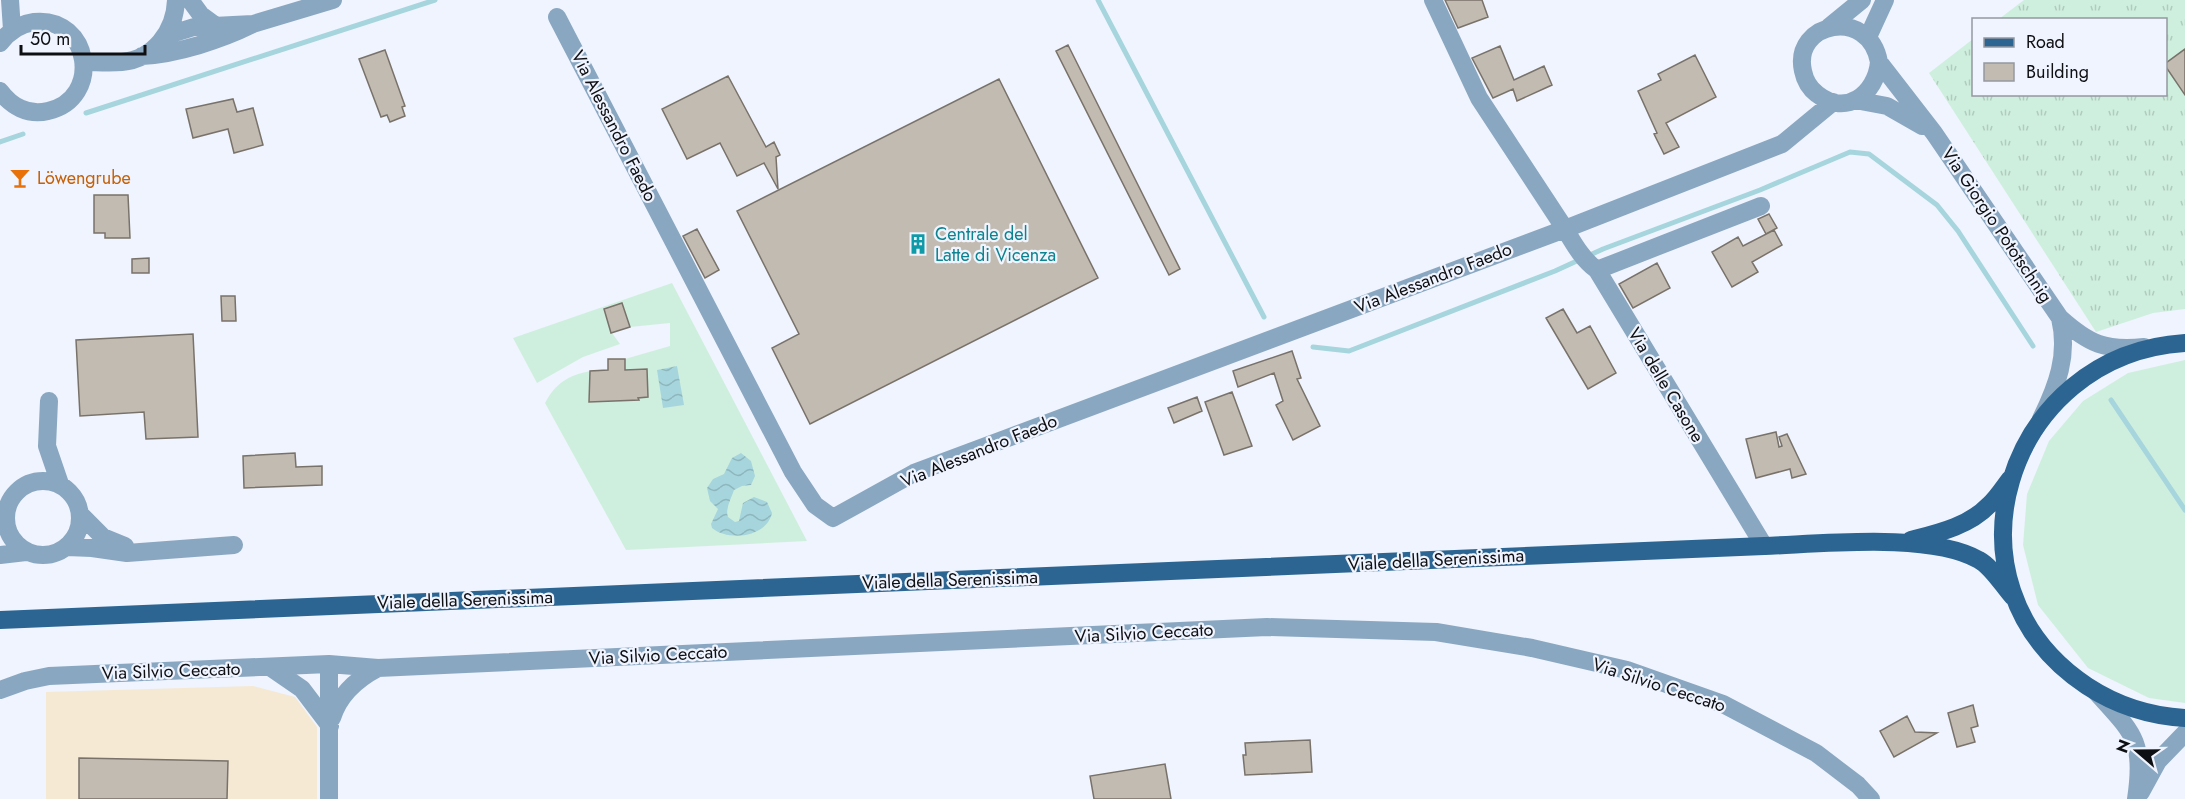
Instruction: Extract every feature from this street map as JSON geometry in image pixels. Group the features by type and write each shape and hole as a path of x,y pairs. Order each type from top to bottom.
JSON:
{"main road":[{"path":"2185,343 2155,346 2121,356 2102,366 2059,398 2030,437 2013,475 2007,500 2003,542 2013,597 2041,644 2066,671 2094,691 2115,702 2151,714 2185,718"},
{"name":"Viale della Serenissima","path":"1901,542 1956,527 1988,507 2013,475"},
{"name":"Viale della Serenissima","path":"0,620 1901,542 1958,549 1982,561 2013,597"}],"street":[{"path":"6,36 10,0"},
{"path":"84,62 122,62 151,52 165,36 174,18 176,0"},
{"path":"190,0 201,15 216,26"},
{"path":"142,56 159,55 191,46 253,24 333,0"},
{"name":"Via delle Casone","path":"1433,0 1479,98 1574,245 1592,267 1764,546"},
{"path":"1829,27 1850,27 1860,31 1868,37 1877,53 1878,74 1873,85 1855,100 1844,103 1833,102 1822,98 1812,90 1803,73 1803,54 1809,42 1818,33 1829,27 1862,0"},
{"path":"1868,37 1885,0"},
{"name":"Via Alessandro Faedo","path":"557,17 793,472 815,505 833,518 914,473 1565,229"},
{"path":"0,92 19,108 31,112 55,110 65,104 80,86 84,74 84,62 79,46 75,39 61,27 42,21 26,23 6,36"},
{"path":"165,36 194,27 253,24"},
{"name":"Via Giorgio Pototschnig","path":"1879,62 1934,133 2060,318 2085,339 2098,345 2127,349 2155,346"},
{"path":"1796,133 1812,90"},
{"name":"Via Giorgio Pototschnig","path":"1855,100 1887,106 1934,133"},
{"path":"1565,229 1782,144 1833,102"},
{"path":"1592,267 1761,206"},
{"name":"Via Giorgio Pototschnig","path":"2040,421 2056,388 2060,372 2064,339 2060,318"},
{"path":"49,401 47,446 60,484"},
{"path":"26,552 11,537 3,520 13,496 29,483 47,446"},
{"path":"29,483 50,481 60,484 70,492 81,514 91,526 113,542 121,546 151,550"},
{"path":"67,548 80,527 81,514"},
{"path":"0,555 26,552 47,555 67,548 92,548 120,553 234,545"},
{"name":"Via Silvio Ceccato","path":"0,690 16,683 50,676 329,664 378,668 1267,627 1436,632 1532,648 1627,670 1724,704 1816,753 1858,785 1871,799"},
{"path":"329,664 329,799"},
{"path":"270,667 302,689 330,726"},
{"path":"330,726 338,704 351,686 378,668"},
{"path":"2094,691 2130,729 2136,743 2140,775 2137,799"},
{"path":"2137,799 2158,761 2169,747 2185,734"}],"shaded area":[{"path":"253,686 295,697 317,727 317,799 46,799 46,692"}],"green space":[{"path":"2024,0 2185,0 2185,309 2153,313 2096,332 1929,73 1972,40 1972,96 2167,96 2167,18 2000,18"},
{"path":"672,283 807,541 626,550 545,403 553,390 563,381 590,371 590,402 639,400 638,398 648,397 647,370 625,370 625,359 670,346 670,323 630,327 612,333 620,344 583,357 537,383 513,338"},
{"path":"2185,360 2185,703 2149,698 2088,668 2038,605 2023,545 2027,494 2049,441 2083,401 2128,373"}],"water":[{"path":"677,366 684,405 663,408 657,370"},
{"path":"741,453 751,461 755,476 751,485 734,490 728,507 728,517 735,522 739,521 743,503 754,497 767,502 772,513 769,521 763,527 755,532 737,536 712,528 711,524 718,509 710,501 707,488 713,479 724,474 732,458"}],"building":[{"path":"1445,0 1482,0 1488,17 1458,28"},
{"path":"1068,45 1180,269 1169,275 1056,51"},
{"path":"1500,46 1514,80 1544,66 1552,85 1517,101 1513,89 1493,98 1472,58"},
{"path":"2185,49 2185,95 2167,68 2167,62"},
{"path":"385,50 405,106 402,107 405,116 390,122 387,115 381,117 359,59"},
{"path":"1695,55 1716,97 1666,123 1679,147 1664,154 1638,91 1661,80 1658,74"},
{"path":"728,76 766,147 774,142 780,155 776,157 778,189 764,163 737,176 720,143 687,159 662,109"},
{"name":"Centrale del Latte di Vicenza","path":"999,79 1098,278 810,424 772,348 799,334 737,211"},
{"path":"233,99 237,112 253,108 263,145 234,153 228,129 193,138 186,109"},
{"path":"94,195 128,195 130,238 105,238 105,233 94,233"},
{"path":"1769,214 1777,228 1766,234 1758,219"},
{"path":"697,229 719,270 705,278 683,236"},
{"path":"1774,230 1782,245 1752,262 1758,272 1732,287 1712,252 1738,237 1743,246"},
{"path":"149,258 149,273 132,273 132,259"},
{"path":"1657,263 1670,288 1633,308 1619,284"},
{"path":"221,296 235,296 236,321 222,321"},
{"path":"622,303 630,327 611,333 604,309"},
{"path":"1563,309 1577,333 1590,326 1616,373 1588,389 1546,318"},
{"path":"193,334 198,437 146,439 144,412 80,416 76,340"},
{"path":"1292,351 1301,378 1297,379 1320,426 1293,440 1276,405 1283,401 1274,373 1238,387 1233,371"},
{"path":"608,359 625,359 625,370 647,369 648,397 638,398 639,400 589,402 590,371 608,370"},
{"path":"1232,392 1252,446 1224,455 1205,402"},
{"path":"1197,397 1202,411 1174,423 1168,408"},
{"path":"1776,432 1779,447 1782,446 1779,437 1787,434 1806,474 1792,478 1790,469 1756,478 1746,439"},
{"path":"295,453 296,467 322,466 322,485 244,488 243,456"},
{"path":"1973,705 1978,726 1971,728 1975,742 1957,747 1948,713"},
{"path":"1907,716 1915,732 1937,733 1894,757 1880,731"},
{"path":"1310,740 1312,772 1245,775 1243,755 1246,755 1245,743"},
{"path":"79,758 228,761 227,799 79,799"},
{"path":"1165,764 1171,799 1094,799 1090,776"}],"waterway":[{"path":"86,113 435,0"},
{"path":"1098,0 1264,317"},
{"path":"0,142 23,134"},
{"path":"1313,347 1349,351 1555,271 1603,249 1760,190 1850,152 1869,154 1937,205 1958,231 2033,346"},
{"path":"2111,400 2185,510"}],"place":[{"name":"Löwengrube","path":"20,178"},
{"name":"Centrale del Latte di Vicenza","path":"918,244"}]}
